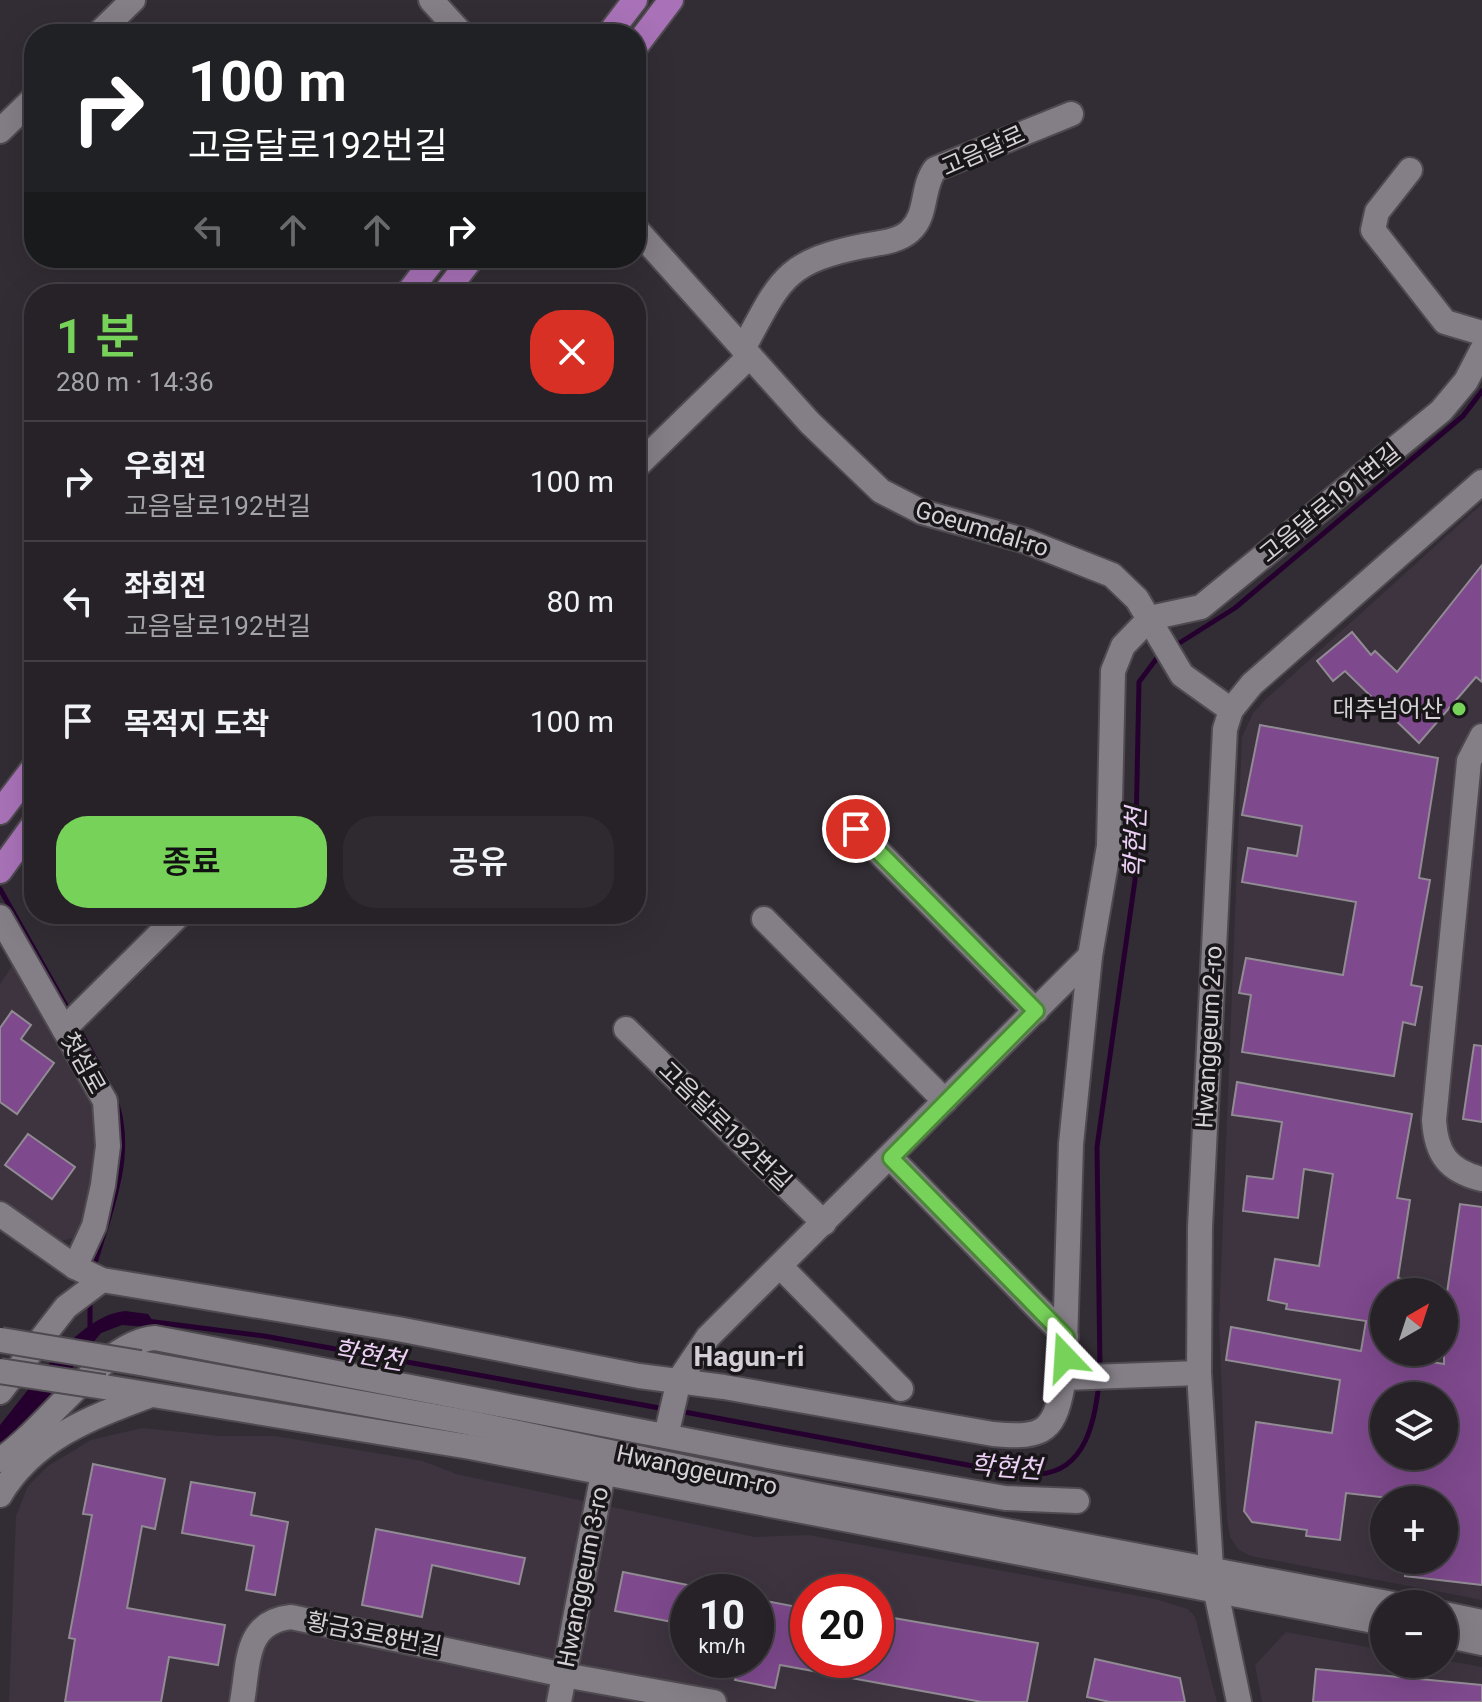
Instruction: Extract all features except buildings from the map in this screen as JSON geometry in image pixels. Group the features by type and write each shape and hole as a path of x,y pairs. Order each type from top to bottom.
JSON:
{"highway":[{"path":"617,24 635,0"},
{"path":"646,33 671,0"},
{"path":"415,284 427,268"},
{"path":"452,284 464,268"},
{"path":"0,812 24,780"},
{"path":"0,871 24,838"}],"street":[{"path":"108,24 133,0"},
{"path":"431,0 453,24"},
{"path":"0,131 24,108"},
{"name":"고음달로","path":"646,457 746,352 769,302 795,269 824,253 897,238 910,231 919,218 928,178 935,169 1071,114"},
{"path":"1410,170 1377,212 1373,230 1445,322 1482,333"},
{"name":"Goeumdal-ro","path":"646,240 820,433 881,491 922,512 1026,541 1098,567 1126,584 1154,625 1174,663 1195,687 1231,710"},
{"name":"고음달로191번길","path":"1154,625 1201,607 1441,411 1466,381 1482,350"},
{"name":"Hwanggeum 2-ro","path":"1239,1702 1213,1579 1199,1373 1200,1227 1225,729 1231,710 1252,684 1482,482"},
{"path":"0,1214 75,1267 102,1280 185,1291 677,1385 1028,1437 1053,1422 1072,1378 1066,1337 1071,1144 1090,956 1109,846 1113,671 1123,646 1154,625"},
{"path":"1482,736 1469,761 1434,1120 1435,1138 1448,1164 1462,1174 1482,1179"},
{"path":"856,829 1036,1011"},
{"name":"첫섬로","path":"0,917 105,1101 108,1123 103,1185 97,1212 75,1267"},
{"path":"764,919 945,1101"},
{"path":"64,1029 170,924"},
{"path":"667,1431 677,1385 708,1337 891,1158 1090,956"},
{"name":"고음달로192번길","path":"626,1029 824,1223"},
{"path":"891,1158 1066,1337"},
{"path":"781,1267 901,1389"},
{"path":"0,1392 66,1307 102,1280"},
{"path":"0,1460 33,1434 117,1351 142,1339 155,1338 667,1431 1005,1498 1077,1501"},
{"name":"Hwanggeum-ro","path":"0,1340 140,1363 606,1463 1213,1579 1370,1601"},
{"name":"Hwanggeum-ro","path":"0,1371 606,1463"},
{"path":"1072,1378 1199,1373"},
{"path":"0,1495 23,1465 56,1437 92,1417 153,1394"},
{"name":"Hwanggeum 3-ro","path":"559,1702 606,1463"},
{"name":"Hwanggeum-ro","path":"1213,1579 1370,1619"},
{"name":"황금3로8번길","path":"242,1702 256,1635 275,1619 291,1617 564,1675"},
{"path":"1458,1617 1482,1622"},
{"path":"1458,1638 1482,1643"},
{"path":"564,1675 714,1702"}],"shaded area":[{"path":"1482,504 1482,1600 1458,1595 1458,1590 1430,1590 1251,1556 1239,1550 1230,1537 1219,1322 1242,737 1253,713"},
{"path":"15,962 94,1095 102,1137 81,1230 73,1238 60,1241 47,1238 0,1204 0,984"},
{"path":"125,1311 148,1314 158,1328 122,1325 101,1333 29,1421 0,1445 0,1425 56,1356 89,1326"},
{"path":"142,1428 221,1436 275,1436 423,1461 456,1474 755,1537 808,1535 1155,1599 1188,1609 1195,1617 1217,1702 9,1702 16,1516 28,1486 48,1466 91,1440"},
{"path":"1286,1632 1370,1647 1370,1678 1458,1678 1458,1663 1482,1667 1482,1702 1262,1702 1255,1665"}],"waterway":[{"name":"학현천","path":"1173,647 1235,608 1463,416 1482,391"},
{"name":"학현천","path":"1100,1369 1097,1147 1135,880 1139,682 1160,654"},
{"path":"0,889 69,1011"},
{"path":"79,1029 113,1092"},
{"path":"94,1267 113,1205 121,1164 123,1143 116,1101"},
{"path":"90,1300 90,1330"},
{"name":"학현천","path":"147,1321 264,1336 665,1409"},
{"name":"학현천","path":"679,1411 989,1469 1039,1474 1055,1471 1078,1454 1091,1427 1099,1383"}],"place":[{"name":"대추넘어산","path":"1459,709"}],"district":[{"name":"Hagun-ri","path":"749,1356"}],"route":[{"path":"856,829 1036,1011 891,1158 1066,1337 1065,1357"}]}
